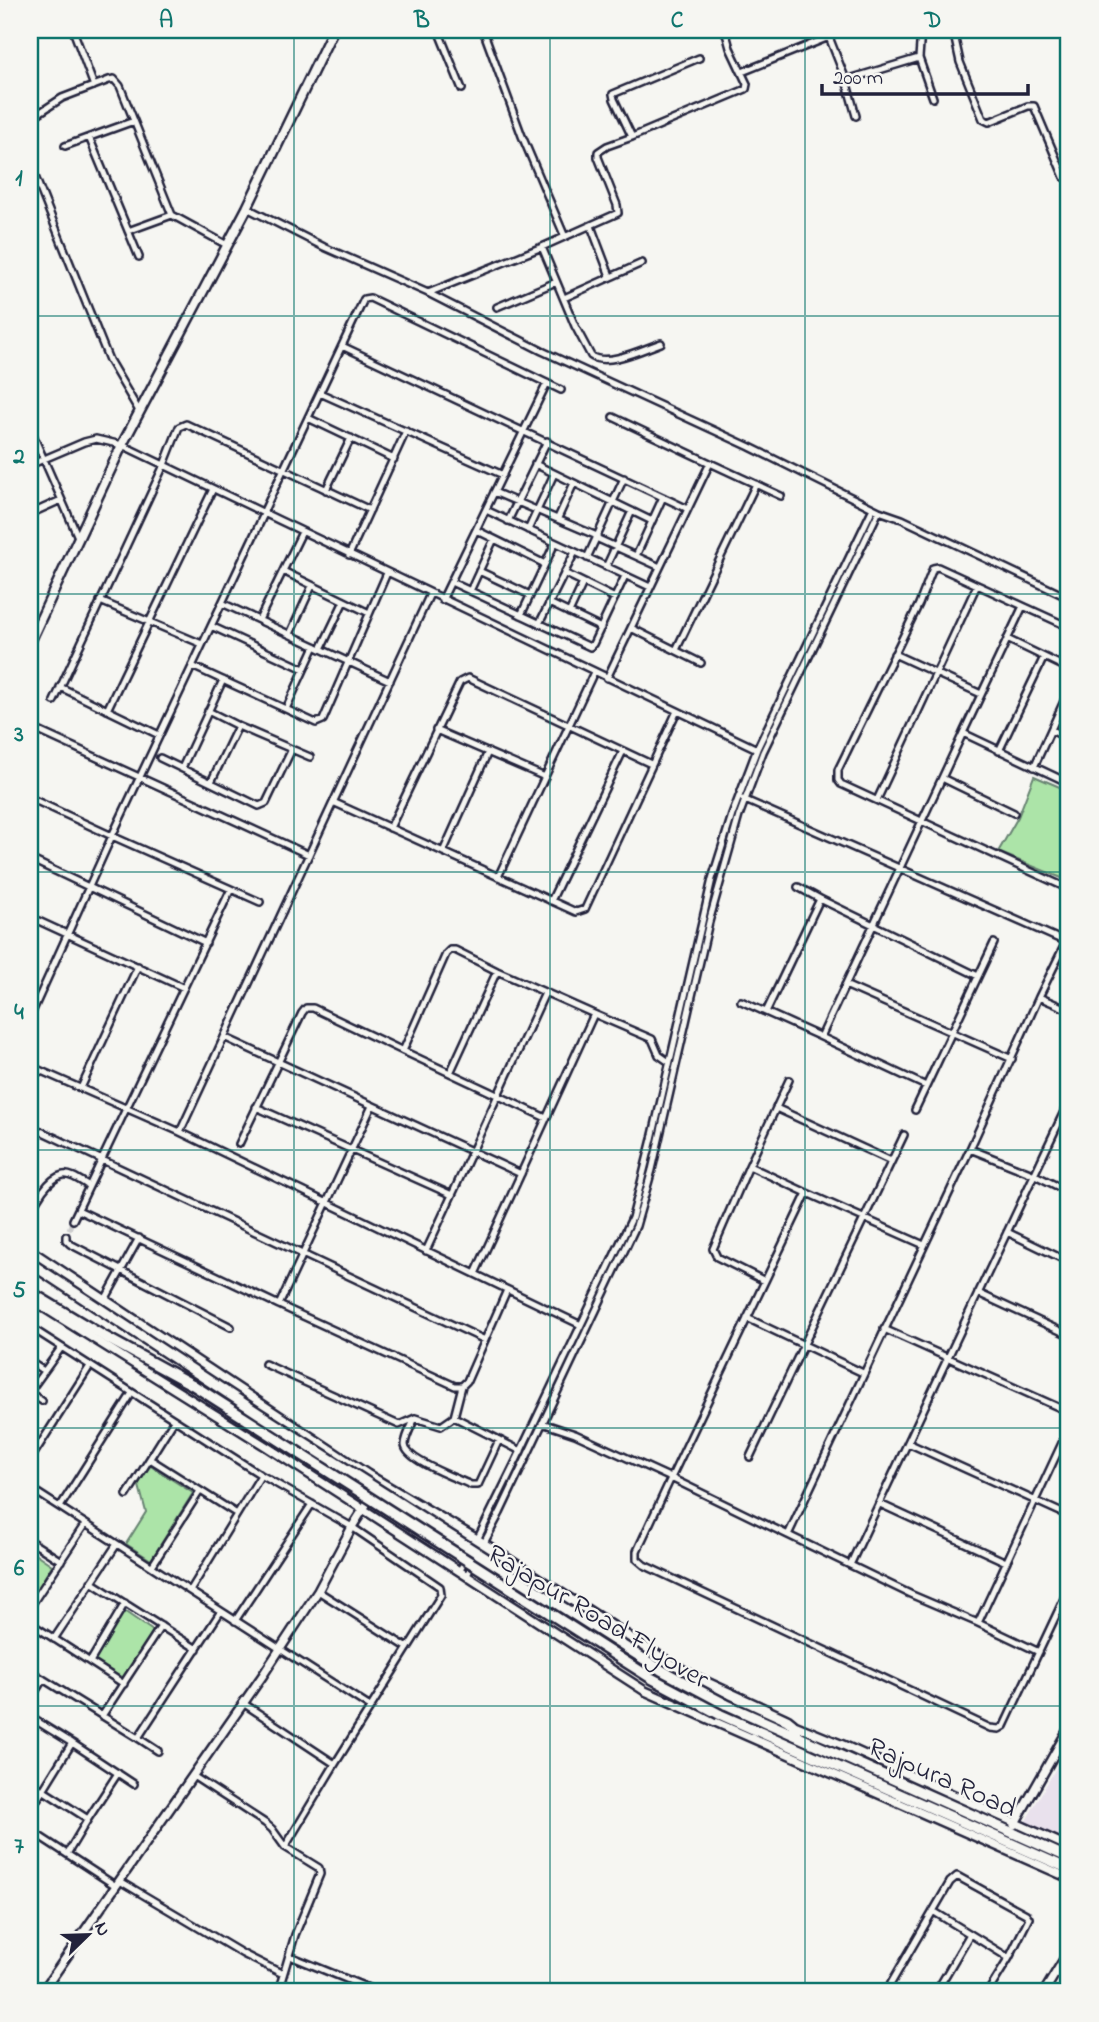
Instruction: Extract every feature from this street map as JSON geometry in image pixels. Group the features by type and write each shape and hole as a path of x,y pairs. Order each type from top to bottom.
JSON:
{"main road":[{"path":"30,642 122,445 247,208 333,30"},
{"path":"30,1251 380,1482 669,1663 792,1724 798,1736"},
{"name":"Rajapur Road Flyover","path":"30,1263 258,1413 661,1670 725,1704 798,1736"},
{"name":"Rajapur Road Flyover","path":"30,1292 105,1338 192,1385 651,1678 719,1714 1005,1841"},
{"name":"Rajpura Road","path":"798,1736 1012,1827 1069,1858"},
{"name":"Rajpura Road","path":"1005,1841 1069,1869"}],"street":[{"path":"73,30 94,86"},
{"path":"438,30 462,89"},
{"path":"483,30 522,136 565,237"},
{"path":"428,293 591,226 619,211 598,152 607,146 743,92 747,84 730,48 725,30"},
{"path":"921,30 919,58 933,97"},
{"path":"953,30 960,62 983,119 989,122 1034,106 1064,177 1069,178"},
{"path":"742,72 828,33 856,116"},
{"path":"632,136 613,94 699,58"},
{"path":"846,80 919,58"},
{"path":"30,119 62,99 114,79 118,82 172,215 227,245"},
{"path":"1066,100 1069,108"},
{"path":"65,146 134,121"},
{"path":"89,137 139,257"},
{"path":"30,164 110,360 139,411"},
{"path":"247,208 324,247 428,293 542,351 1069,598"},
{"path":"128,230 172,215"},
{"path":"591,226 610,276"},
{"path":"542,247 590,356 595,359 618,358 661,344"},
{"path":"564,298 642,263"},
{"path":"497,307 556,282"},
{"path":"30,1017 139,777 364,299 370,298 561,390"},
{"path":"342,346 688,509"},
{"path":"442,600 547,383"},
{"path":"320,393 503,475"},
{"path":"612,417 781,496"},
{"path":"307,418 394,459"},
{"path":"54,701 164,465 178,427 186,424 370,510"},
{"path":"30,428 79,538"},
{"path":"349,555 406,431"},
{"path":"326,490 351,438"},
{"path":"30,465 96,439 122,445 760,751"},
{"path":"508,521 547,441"},
{"path":"607,678 710,463"},
{"path":"535,464 652,521"},
{"path":"528,530 554,474"},
{"path":"587,558 624,478"},
{"path":"558,518 574,483"},
{"path":"676,650 756,485"},
{"path":"107,709 213,489"},
{"path":"495,492 660,566"},
{"path":"636,556 663,497"},
{"path":"30,514 61,500"},
{"path":"479,1544 632,1217 712,879 760,751 876,509"},
{"path":"486,510 650,587"},
{"path":"606,567 632,511"},
{"path":"476,530 545,564"},
{"path":"259,620 302,532"},
{"path":"470,591 494,539"},
{"path":"521,615 555,542"},
{"path":"539,624 575,552"},
{"path":"1069,627 938,567 933,568 919,604 837,774 841,784 1069,890"},
{"path":"283,571 369,613"},
{"path":"479,571 530,595"},
{"path":"192,666 316,723 324,720 347,661 387,573"},
{"path":"564,573 615,598"},
{"path":"451,582 587,647 593,645 625,576"},
{"path":"569,613 583,583"},
{"path":"877,800 977,585"},
{"path":"290,634 312,586"},
{"path":"180,1132 430,594"},
{"path":"100,601 202,644"},
{"path":"286,709 304,669 344,601"},
{"path":"222,603 390,681"},
{"path":"549,603 601,628"},
{"path":"821,1037 1023,606"},
{"path":"211,626 304,669"},
{"path":"631,628 701,663"},
{"path":"1007,639 1069,669"},
{"path":"894,654 981,694"},
{"path":"999,751 1044,657"},
{"path":"498,877 594,672"},
{"path":"390,828 460,682 468,678 651,764"},
{"path":"182,768 223,680"},
{"path":"60,687 159,735"},
{"path":"1034,767 1069,690"},
{"path":"208,711 310,757"},
{"path":"333,802 576,912 585,909 677,711"},
{"path":"211,782 238,726"},
{"path":"30,727 309,855"},
{"path":"436,730 545,777"},
{"path":"1051,730 1069,739"},
{"path":"963,733 1069,783"},
{"path":"160,758 263,806 292,749"},
{"path":"551,901 623,751"},
{"path":"443,852 488,752"},
{"path":"942,778 1014,813"},
{"path":"30,798 260,902"},
{"path":"742,798 1068,943 1039,997 788,1535"},
{"path":"463,1572 542,1423 636,1226 652,1170 709,922 742,798"},
{"path":"30,859 206,943"},
{"path":"798,887 978,976"},
{"path":"73,1220 231,889"},
{"path":"766,1013 820,899"},
{"path":"30,917 184,988"},
{"path":"915,1110 994,943"},
{"path":"404,1051 446,954 455,950 545,993 652,1038 659,1055 669,1062"},
{"path":"81,1088 138,967"},
{"path":"450,1073 497,971"},
{"path":"845,985 1012,1059"},
{"path":"426,1251 545,993"},
{"path":"1039,997 1069,1010"},
{"path":"741,1002 926,1086"},
{"path":"239,1144 306,1008 313,1008 546,1118"},
{"path":"475,1274 594,1014"},
{"path":"224,1037 521,1174"},
{"path":"30,1066 180,1132 587,1328"},
{"path":"765,1281 717,1257 713,1249 789,1080"},
{"path":"850,1565 1069,1101"},
{"path":"279,1305 372,1106"},
{"path":"256,1107 452,1195"},
{"path":"776,1108 891,1161"},
{"path":"1061,1118 1069,1122"},
{"path":"30,1126 485,1340"},
{"path":"750,1457 904,1135"},
{"path":"970,1149 1069,1192"},
{"path":"749,1166 924,1245"},
{"path":"30,1214 41,1193 63,1175 71,1175 89,1186"},
{"path":"30,1192 41,1193"},
{"path":"807,1193 637,1551 637,1559 643,1565 994,1729 1004,1726 1069,1588"},
{"path":"78,1210 455,1387 462,1386"},
{"path":"1007,1233 1069,1262"},
{"path":"66,1236 70,1244 231,1327"},
{"path":"105,1300 139,1238"},
{"path":"265,1364 399,1425 415,1418 442,1426 454,1418 462,1386 467,1381 508,1290"},
{"path":"978,1293 1069,1335"},
{"path":"30,1299 463,1572 645,1691 1069,1878"},
{"path":"747,1318 863,1373"},
{"path":"30,1327 261,1475 352,1527 440,1587 441,1595 285,1847"},
{"path":"884,1329 1069,1412"},
{"path":"42,1401 30,1392 61,1348"},
{"path":"30,1362 44,1371"},
{"path":"30,1460 90,1366"},
{"path":"60,1507 132,1393"},
{"path":"415,1418 405,1444 408,1452 416,1460 471,1485 478,1485 499,1440"},
{"path":"454,1418 521,1451"},
{"path":"127,1495 174,1420"},
{"path":"542,1423 575,1434 671,1478 850,1565 1039,1652"},
{"path":"978,1623 1069,1428"},
{"path":"908,1443 1069,1516"},
{"path":"150,1459 237,1514"},
{"path":"190,1591 261,1475"},
{"path":"42,1992 318,1591 380,1482"},
{"path":"30,1488 370,1707"},
{"path":"152,1566 200,1491"},
{"path":"235,1621 312,1504"},
{"path":"880,1504 1006,1562"},
{"path":"30,1607 85,1524"},
{"path":"30,1541 61,1561"},
{"path":"54,1639 117,1544"},
{"path":"91,1582 197,1649"},
{"path":"318,1591 408,1647"},
{"path":"90,1662 125,1603"},
{"path":"138,1738 221,1611"},
{"path":"30,1623 124,1684"},
{"path":"102,1716 161,1626"},
{"path":"30,1671 158,1751"},
{"path":"30,1700 43,1679"},
{"path":"243,1703 335,1764"},
{"path":"30,1717 134,1784"},
{"path":"792,1724 843,1745 1012,1827 1069,1847"},
{"path":"1005,1841 1069,1728"},
{"path":"30,1811 72,1744"},
{"path":"67,1854 118,1773"},
{"path":"193,1776 272,1829 285,1847 319,1868 320,1874 304,1911 278,1992"},
{"path":"30,1782 88,1819"},
{"path":"30,1830 67,1854 283,1974"},
{"path":"30,1850 39,1836"},
{"path":"886,1992 950,1882 957,1876 1029,1918 988,1992"},
{"path":"933,1911 1009,1958"},
{"path":"936,1992 970,1934"},
{"path":"1044,1992 1069,1951"},
{"path":"290,1956 377,1992"}],"shaded area":[{"path":"1069,1745 1069,1845 1024,1824"}],"green space":[{"path":"1034,776 1069,791 1069,881 998,852 1018,817"},
{"path":"149,1465 193,1493 151,1560 126,1544 146,1512 138,1482"},
{"path":"30,1550 52,1565 30,1602"},
{"path":"124,1611 153,1631 124,1680 93,1661"}],"tunnel":[{"path":"66,1236 73,1220"}]}
